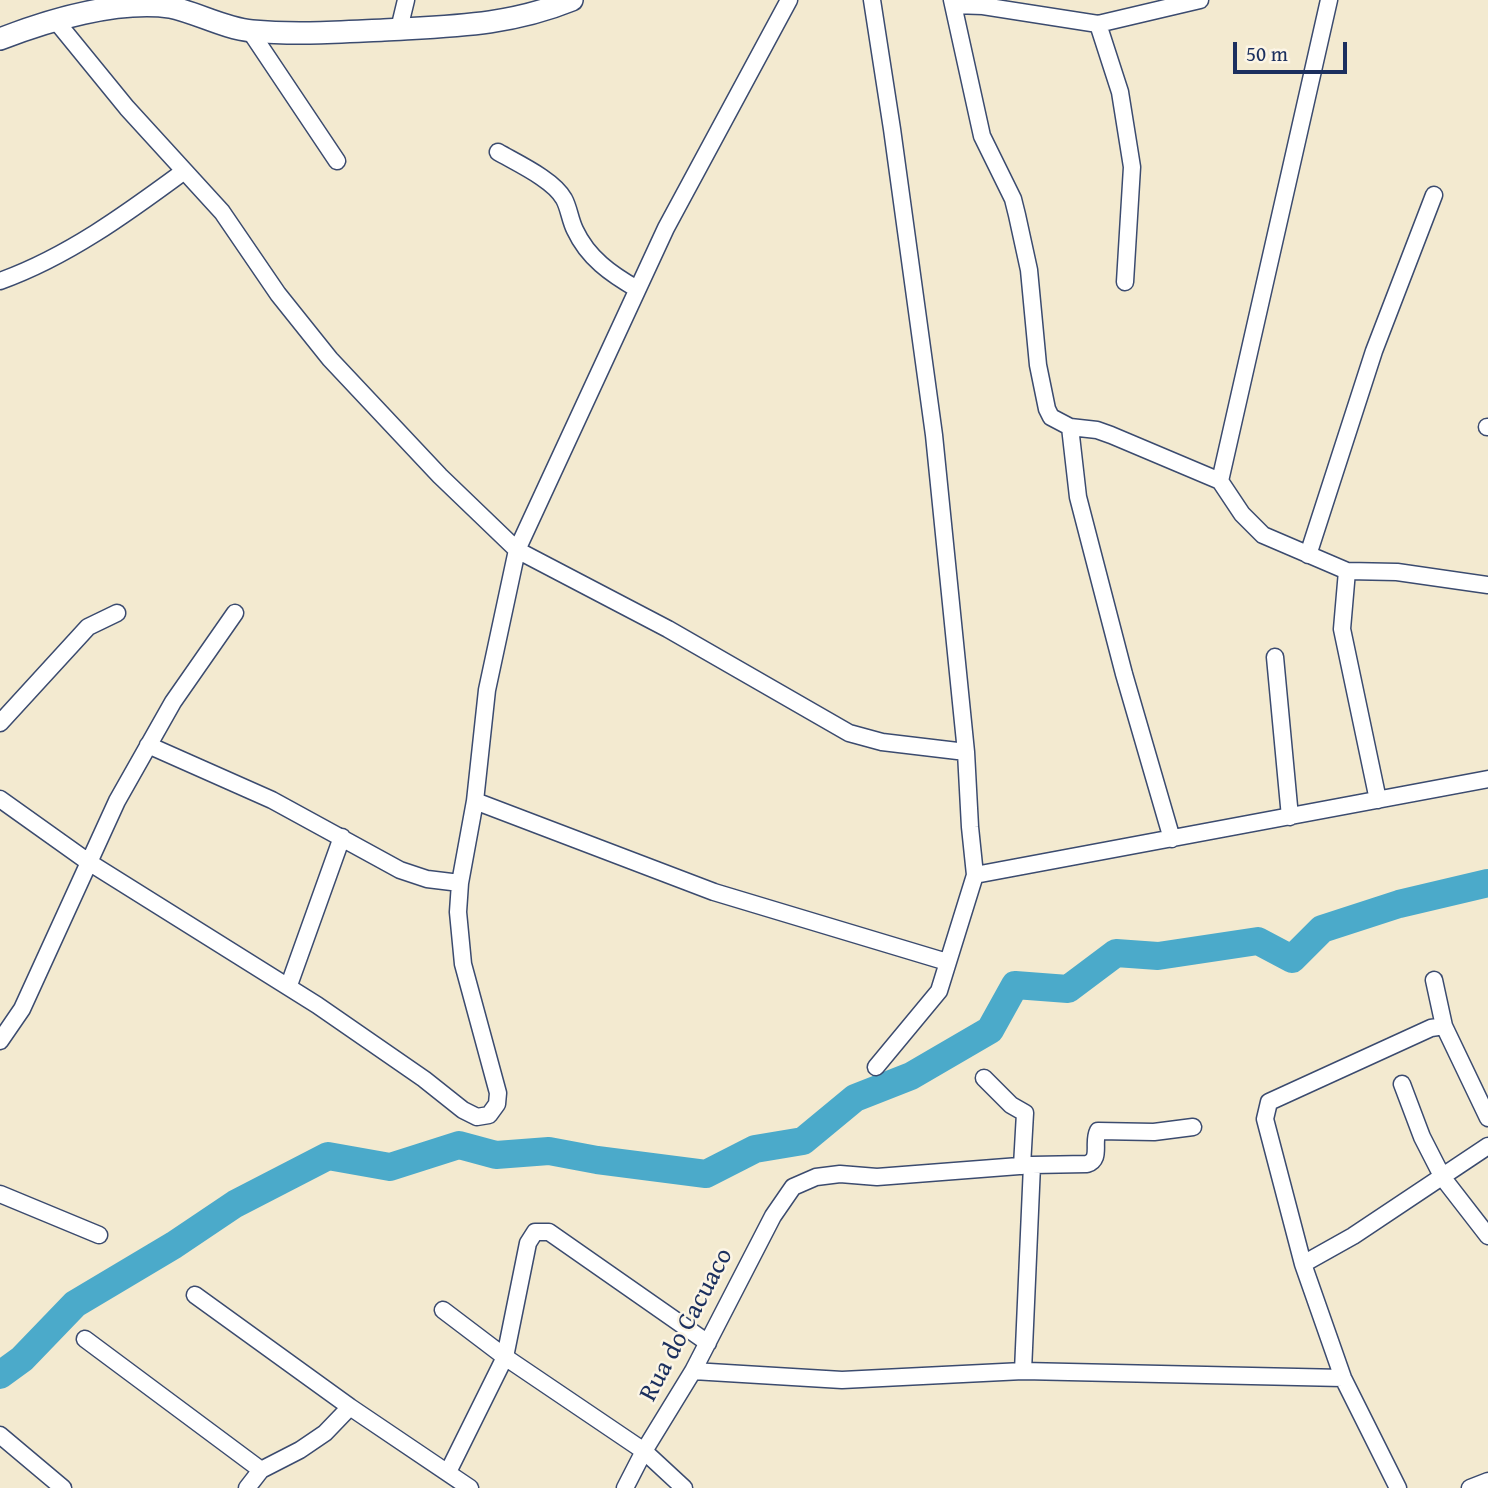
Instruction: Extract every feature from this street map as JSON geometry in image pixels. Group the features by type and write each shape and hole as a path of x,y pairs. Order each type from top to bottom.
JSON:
{"street":[{"path":"399,29 406,0"},
{"path":"0,39 99,9 146,4 174,8 250,31 300,33 462,27 502,21 550,9 572,0"},
{"path":"0,799 87,861 289,985 424,1079 463,1110 477,1117 489,1115 497,1104 498,1093 463,964 459,928 460,883 475,801 487,690 517,550 666,228 789,0"},
{"path":"872,0 934,435 966,752 975,875 939,991 876,1068"},
{"path":"1200,0 1098,24 952,2 979,124 1013,199 1017,215 1032,293 1043,396 1051,417 1070,427 1097,430 1111,435 1220,481 1242,514 1263,535 1347,571 1397,572 1488,585"},
{"path":"1220,481 1329,0"},
{"path":"56,21 183,172 222,212 278,294 330,359 440,476 517,550 668,629 849,733 882,742 966,752"},
{"path":"1098,24 1121,92 1130,146 1132,192 1125,282"},
{"path":"250,31 337,161"},
{"path":"498,152 555,188 564,199 576,232 590,253 609,272 637,289"},
{"path":"0,281 99,231 183,172"},
{"path":"1308,555 1374,351 1434,195"},
{"path":"1070,427 1078,497 1124,674 1172,839"},
{"path":"1347,571 1342,629 1378,800"},
{"path":"0,723 88,627 117,613"},
{"path":"0,1041 22,1009 87,861 117,801 173,702 235,613"},
{"path":"1275,657 1290,817"},
{"path":"148,745 272,800 412,875 460,883"},
{"path":"975,875 1488,779"},
{"path":"475,801 714,892 947,962"},
{"path":"289,985 342,837"},
{"path":"1434,980 1444,1026 1488,1118"},
{"path":"1398,1488 1343,1378 1303,1264 1265,1119 1269,1102 1430,1028 1444,1026"},
{"path":"984,1078 1011,1105 1025,1113 1027,1165 1023,1371"},
{"path":"1402,1084 1422,1136 1443,1178 1488,1236"},
{"path":"1027,1165 1093,1162 1096,1158 1095,1136 1098,1131 1154,1132 1193,1127"},
{"path":"1303,1264 1353,1236 1488,1146"},
{"name":"Rua do Cacuaco","path":"625,1488 693,1371 773,1216 793,1186 816,1177 840,1174 877,1177 1027,1165"},
{"path":"0,1194 99,1235"},
{"path":"448,1472 505,1357 528,1243 535,1232 549,1232 556,1236 708,1343"},
{"path":"195,1295 350,1407 470,1488"},
{"path":"443,1310 505,1357 645,1451 684,1488"},
{"path":"85,1339 261,1469"},
{"path":"693,1371 842,1380 1023,1371 1343,1378"},
{"path":"247,1488 261,1469 300,1450 325,1433 350,1407"},
{"path":"0,1435 63,1488"},
{"path":"1471,1488 1488,1481"}],"waterway":[{"path":"0,1375 22,1359 75,1304 174,1245 235,1204 328,1156 390,1167 459,1145 496,1155 549,1151 706,1174 755,1149 803,1141 855,1098 911,1076 990,1030 1015,985 1068,989 1116,953 1158,956 1258,941 1292,959 1322,929 1399,904 1488,883"}]}
